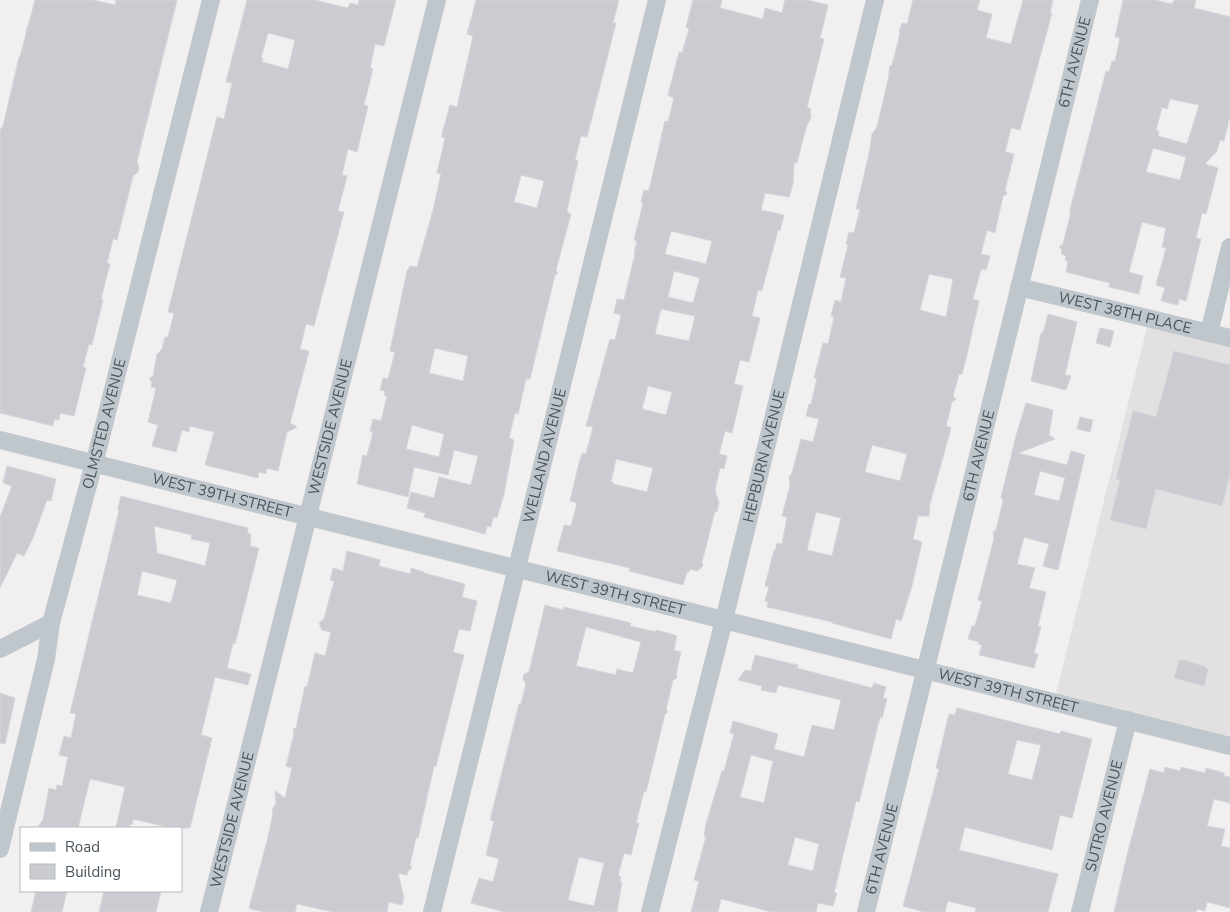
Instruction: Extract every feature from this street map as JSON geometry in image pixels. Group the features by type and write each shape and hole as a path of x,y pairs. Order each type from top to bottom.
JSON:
{"street":[{"name":"OLMSTED AVENUE","path":"0,849 46,659 51,623 94,463 211,0"},
{"name":"WESTSIDE AVENUE","path":"209,912 437,0"},
{"name":"WELLAND AVENUE","path":"432,912 657,0"},
{"name":"HEPBURN AVENUE","path":"650,912 724,620 875,0"},
{"name":"6TH AVENUE","path":"866,912 927,670 1090,0"},
{"path":"1209,333 1230,247"},
{"name":"WEST 38TH PLACE","path":"1019,287 1230,338"},
{"name":"WEST 39TH STREET","path":"0,440 1230,746"},
{"path":"0,649 51,623"},
{"name":"SUTRO AVENUE","path":"1080,912 1128,720"}],"shaded area":[{"path":"1149,319 1230,338 1230,746 1054,702"}],"building":[{"path":"35,0 93,0 115,5 116,0 177,0 137,161 138,172 133,176 117,240 113,239 107,263 110,264 101,299 103,300 92,345 89,344 83,367 86,368 74,416 60,413 59,420 54,419 53,426 0,413 0,130 3,126"},
{"path":"247,0 315,0 348,8 350,3 358,5 359,0 396,0 384,46 375,44 370,68 373,69 364,105 368,106 357,152 348,149 342,175 347,176 338,211 344,212 314,326 306,324 300,349 309,351 290,423 297,427 287,432 278,471 267,468 266,474 259,472 258,478 205,465 214,432 190,426 189,432 182,430 176,452 152,446 158,425 148,422 156,388 151,387 152,382 149,379 153,376 157,354 162,349 165,337 168,337 174,313 168,312 217,117 224,119 232,83 226,82","holes":["268,33 295,40 288,69 262,62 263,58 261,58"]},
{"path":"476,0 619,0 613,23 616,23 587,137 581,136 575,160 578,161 567,210 571,214 556,270 558,273 555,275 530,379 526,379 518,414 515,413 509,438 514,440 504,494 497,518 493,517 491,527 487,526 485,534 424,517 425,513 407,508 411,492 434,498 439,477 471,485 478,456 454,450 448,475 414,467 408,497 357,484 363,455 367,456 373,432 370,431 373,419 381,421 387,396 384,395 385,391 380,390 383,378 388,379 395,352 390,351 407,271 410,266 417,267 433,210 441,174 437,173 445,138 442,137 442,134 450,105 457,107 473,36 467,34","holes":["521,175 544,181 537,208 514,202","435,348 468,356 463,381 429,373","412,425 444,434 439,457 406,449"]},
{"path":"693,0 722,0 720,8 763,19 765,8 782,13 785,0 807,0 828,5 820,38 824,39 807,107 810,108 811,117 806,128 797,163 794,163 793,184 789,197 765,193 761,210 784,215 780,231 778,230 762,291 758,290 752,316 760,318 749,362 740,360 734,384 743,386 732,433 725,431 719,454 727,456 724,469 720,468 715,490 719,503 717,512 715,511 702,562 703,566 697,571 690,569 687,572 683,585 629,571 630,568 557,551 564,525 571,526 577,503 570,501 582,453 586,454 593,427 586,426 610,339 615,340 621,315 614,313 617,299 624,300 635,254 637,241 634,240 643,203 641,202 644,190 649,190 665,121 668,122 674,98 668,95 679,52 682,53 689,29 686,27","holes":["671,231 712,241 706,264 665,254","674,271 700,278 693,303 668,297","661,309 695,316 689,341 655,334","648,386 672,392 666,415 642,409","616,459 653,468 647,492 613,484 611,482"]},
{"path":"913,0 980,0 977,10 992,14 986,38 1011,44 1023,0 1053,0 1050,13 1052,13 1020,130 1011,128 1005,152 1014,154 1005,190 1007,194 1003,196 995,233 987,230 981,254 990,256 986,270 981,269 973,299 979,301 962,374 959,374 953,396 956,399 952,402 946,426 951,428 930,504 929,516 918,516 913,539 922,542 912,586 901,621 896,619 891,639 832,622 767,607 768,602 765,601 769,587 765,586 774,550 777,543 782,544 787,517 782,516 790,485 789,477 792,473 801,439 813,442 819,419 806,416 817,378 814,378 823,343 828,344 834,317 831,316 835,300 841,302 846,278 840,277 848,245 846,244 849,232 854,233 860,209 856,209 872,134 877,127 900,28 902,23 907,24","holes":["929,274 953,279 946,317 920,310","872,445 907,454 900,481 865,472","816,512 841,518 832,556 807,550"]},
{"path":"1123,0 1155,0 1172,4 1174,0 1196,0 1194,8 1230,17 1230,116 1224,141 1220,140 1217,151 1205,164 1218,168 1206,214 1202,213 1196,238 1201,239 1186,301 1179,299 1178,305 1161,301 1165,288 1156,285 1166,248 1162,247 1166,228 1142,222 1129,272 1143,276 1139,294 1109,287 1110,283 1066,272 1068,261 1065,260 1066,256 1061,254 1062,250 1059,247 1063,244 1106,71 1109,72 1112,61 1115,61 1120,38 1115,37","holes":["1170,99 1199,105 1187,144 1158,136 1159,131 1156,130 1162,107 1167,109","1153,148 1186,157 1180,180 1146,172"]},
{"path":"1048,314 1077,322 1065,375 1071,376 1066,390 1031,381 1041,333 1043,333"},
{"path":"1100,328 1114,331 1110,347 1096,343"},
{"path":"1174,351 1230,365 1230,474 1222,506 1156,489 1146,529 1110,520 1120,480 1116,479 1133,411 1156,417"},
{"path":"1026,403 1053,410 1049,435 1055,439 1018,453 1067,465 1071,451 1085,455 1058,570 1043,566 1049,544 1024,537 1017,564 1035,568 1029,588 1046,592 1038,626 1041,627 1034,653 1038,654 1034,668 979,655 982,645 978,644 979,642 968,639 972,626 975,626 982,601 978,600 994,539 993,532 996,530 1003,501 1001,497","holes":["1040,471 1065,478 1059,501 1034,495"]},
{"path":"1080,417 1093,420 1090,432 1077,429"},
{"path":"7,466 56,479 51,501 47,500 24,556 17,553 0,588 0,517 12,486 3,483"},
{"path":"121,496 248,528 247,533 251,534 250,546 259,548 235,644 233,643 227,668 251,674 248,685 215,677 201,735 212,738 190,828 168,827 133,819 132,825 130,824 129,827 116,827 125,787 90,779 78,827 38,827 43,820 49,788 56,790 57,785 62,786 68,757 59,755 64,736 71,738 76,714 70,713","holes":["154,526 192,535 191,539 210,543 205,566 157,553","142,571 177,580 171,603 137,595"]},
{"path":"347,551 380,560 379,566 410,574 411,568 465,584 462,597 477,601 470,631 459,629 453,652 464,655 436,766 434,766 418,838 416,837 410,865 412,868 408,871 407,875 398,873 404,898 402,905 389,902 387,912 333,912 297,904 295,912 264,912 251,909 249,908 267,841 273,814 272,809 276,804 275,791 285,798 292,768 286,766 294,734 293,729 296,728 305,686 307,687 315,653 325,656 331,632 322,630 319,623 324,619 334,581 330,580 333,568 343,571"},
{"path":"545,605 563,610 564,607 631,623 630,626 677,636 674,650 681,652 676,674 677,678 673,680 666,709 668,712 665,714 646,792 644,791 631,855 624,853 618,876 621,877 620,882 622,882 617,912 504,912 471,903 479,878 493,882 499,859 486,855 494,821 490,820 519,704 521,704 526,684 523,679 524,674 529,672","holes":["586,627 641,642 633,673 617,669 616,675 576,666","579,857 604,863 594,906 568,900"]},
{"path":"755,655 798,665 797,668 872,688 874,683 886,687 883,698 887,699 882,718 880,717 859,802 856,801 834,893 837,893 833,906 818,903 816,912 772,912 721,899 718,912 691,912 699,881 694,880 706,837 704,836 706,824 734,734 730,733 733,721 778,734 774,749 804,757 812,725 834,730 841,700 778,685 776,693 761,690 762,686 738,680 745,670 751,671","holes":["751,755 773,761 764,803 740,797","795,837 819,844 813,871 788,865"]},
{"path":"1179,660 1208,669 1204,686 1174,678"},
{"path":"0,693 15,698 5,744 0,743"},
{"path":"957,708 1060,734 1061,731 1092,739 1072,818 1060,815 1052,850 965,827 959,850 1058,874 1048,912 975,912 976,908 948,901 945,912 924,912 903,906 939,769 936,768 949,714 955,715","holes":["1017,740 1041,745 1032,780 1008,774"]},
{"path":"1165,767 1180,771 1181,767 1205,773 1206,768 1224,773 1224,776 1230,777 1230,803 1214,799 1207,826 1225,829 1221,846 1230,848 1230,908 1207,902 1205,911 1197,909 1196,912 1114,912 1150,769 1164,773"},
{"path":"36,892 67,892 62,912 31,912"},
{"path":"104,892 161,892 156,912 99,912"}]}
